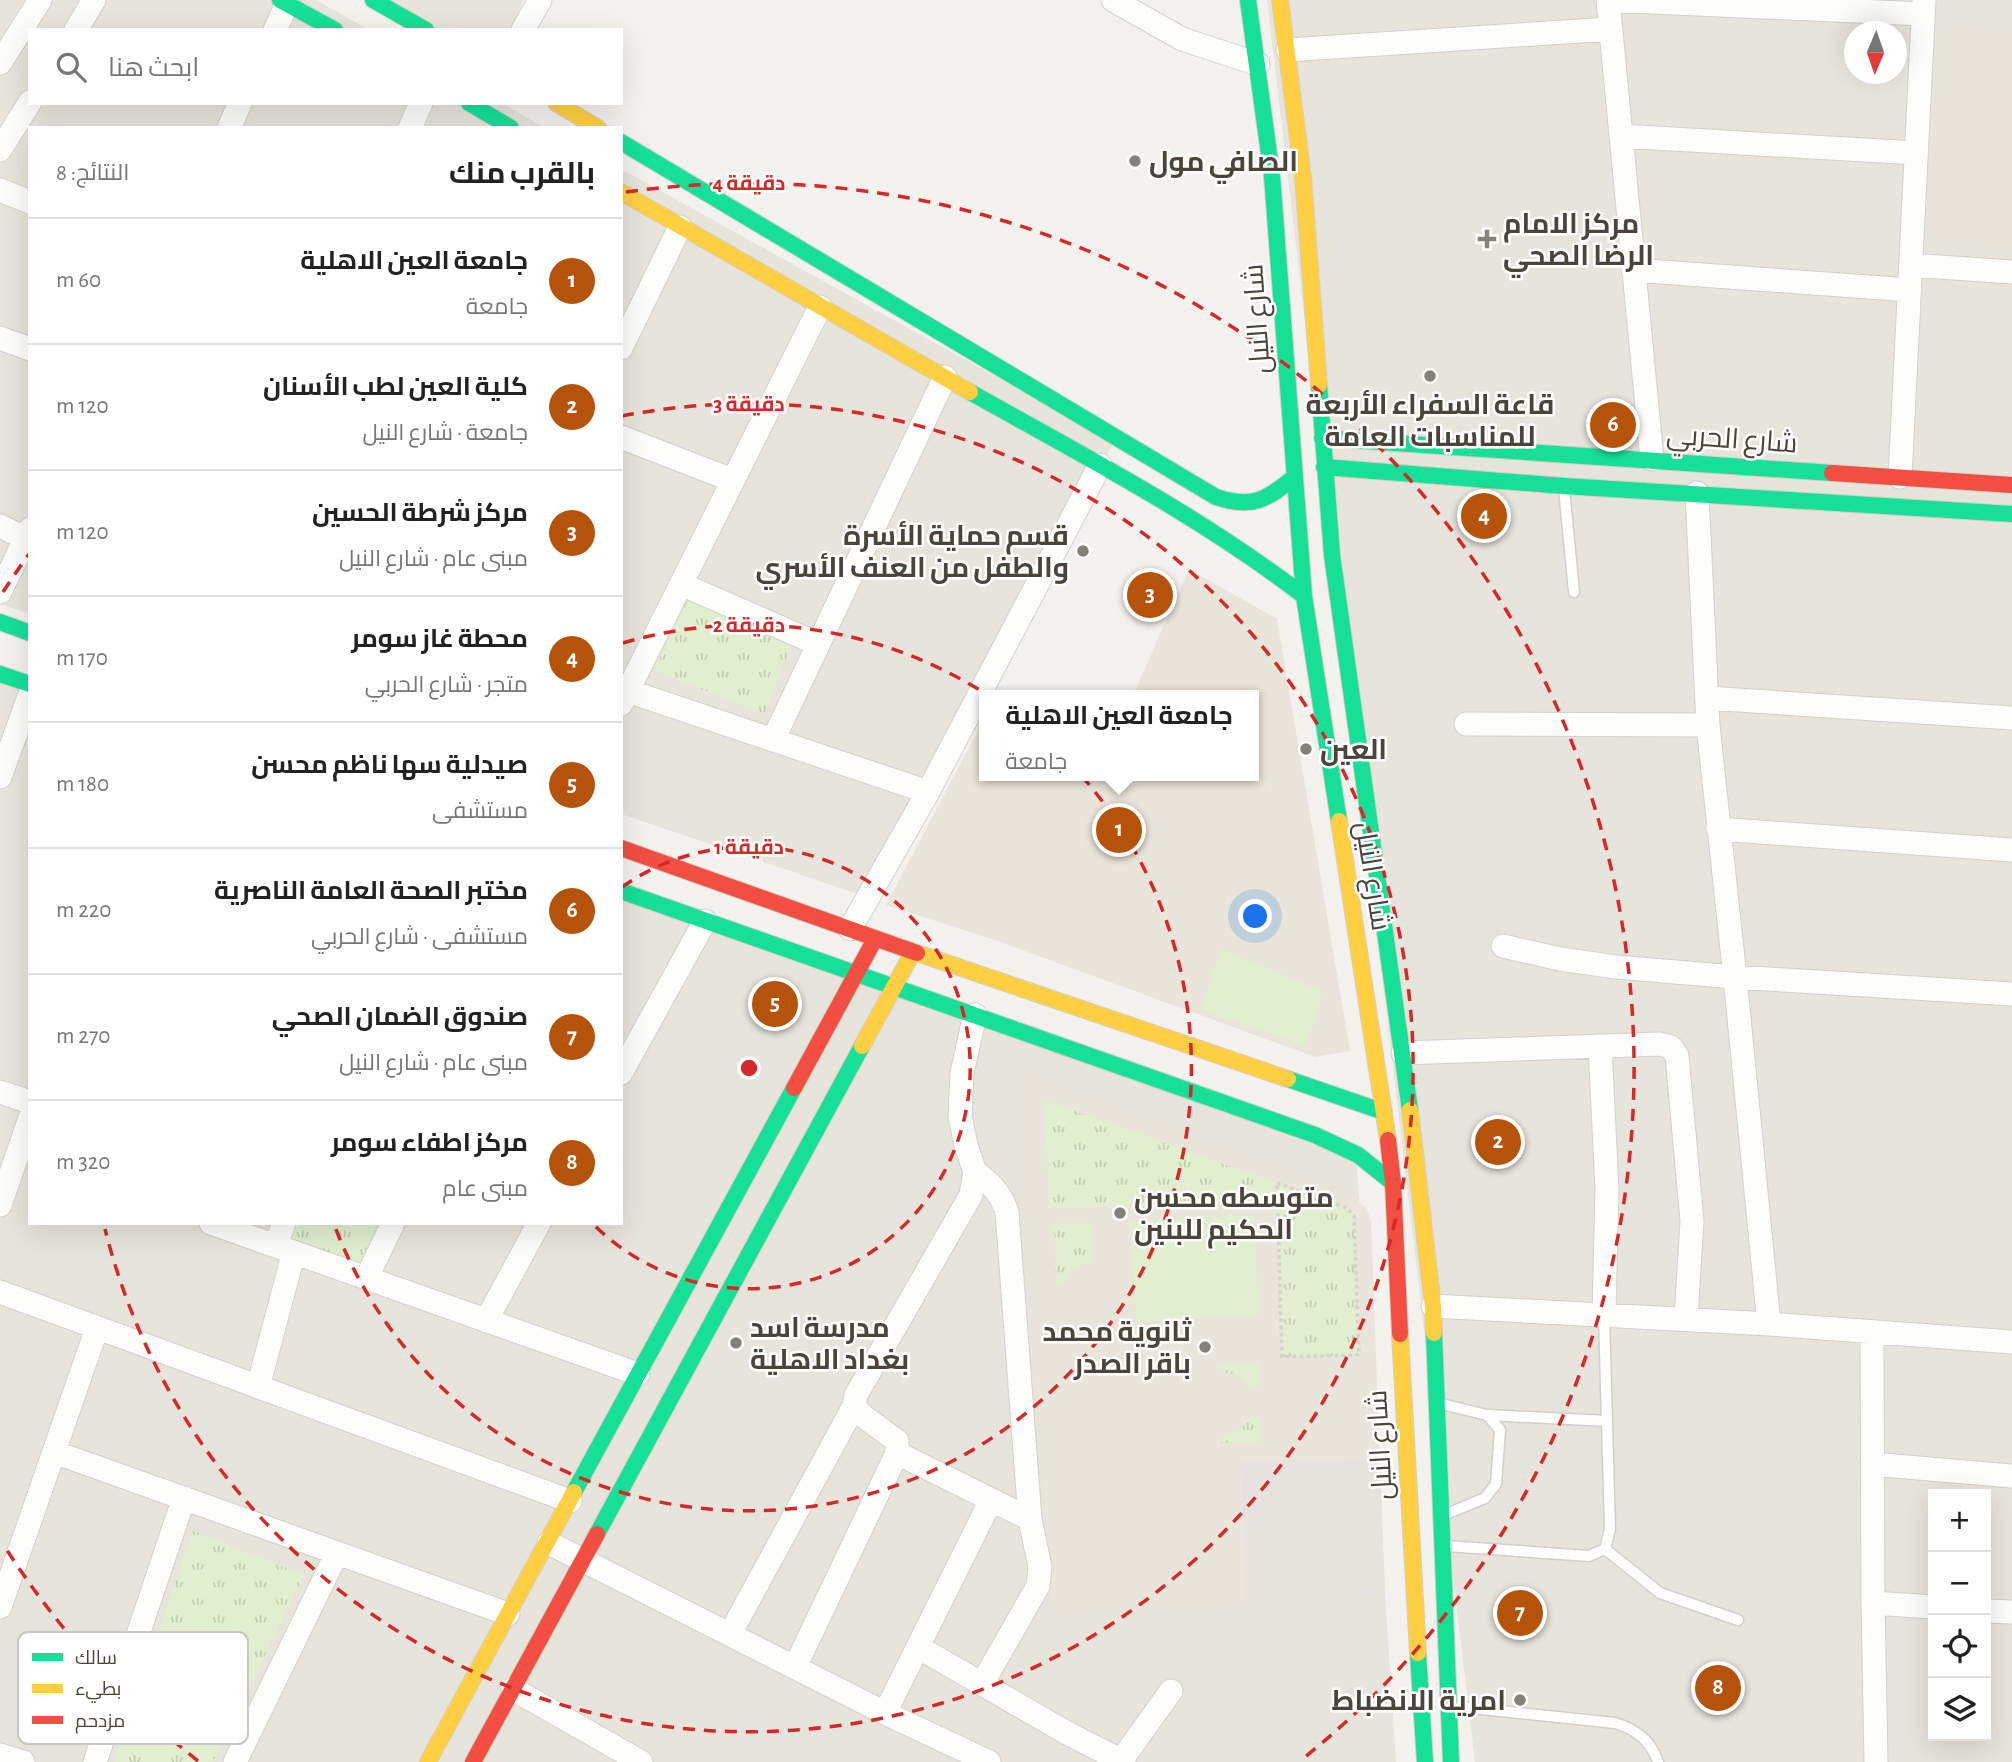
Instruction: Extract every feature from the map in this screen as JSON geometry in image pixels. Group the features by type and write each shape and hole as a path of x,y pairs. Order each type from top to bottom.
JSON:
{"main road":[{"name":"شارع النيل","path":"1248,0 1272,176 1304,596 1393,1183 1425,1762"},
{"path":"1280,0 1303,177 1332,555 1403,1053 1433,1306 1451,1762"},
{"path":"283,2 331,28"},
{"path":"386,3 423,28"},
{"path":"472,105 509,126"},
{"path":"559,105 595,126"},
{"path":"623,143 1216,497 1231,503 1260,501 1273,495 1294,477"},
{"path":"647,156 650,164 645,180 625,194 1100,465 1267,566 1304,596"},
{"path":"1272,176 1303,177"},
{"path":"659,214 665,192 675,180 686,181"},
{"name":"شارع الحربي","path":"1322,438 2012,485"},
{"path":"1358,469 1350,460 1350,454 1351,449 1360,441"},
{"name":"شارع الحربي","path":"1324,467 1564,486 2012,513"},
{"path":"0,622 28,632"},
{"path":"0,674 28,683"},
{"path":"623,849 913,952 1384,1112"},
{"path":"623,892 1326,1139 1358,1155 1393,1183"},
{"path":"428,1762 876,939"},
{"path":"473,1762 913,952"},
{"path":"1411,1546 1442,1545"}],"street":[{"path":"4,49 40,0"},
{"path":"77,28 94,0"},
{"path":"524,28 540,0"},
{"path":"1113,0 1182,39 1258,64"},
{"path":"1652,459 1608,0 1923,7 1900,477"},
{"path":"276,28 283,2"},
{"path":"1288,50 1610,29"},
{"path":"0,150 29,105"},
{"path":"230,126 239,105"},
{"path":"411,126 420,105"},
{"path":"1621,136 1916,153"},
{"path":"0,190 28,201"},
{"path":"623,344 680,227"},
{"path":"1911,265 2012,272"},
{"path":"1633,270 1910,290"},
{"path":"820,307 624,697 773,740 928,792"},
{"path":"0,338 28,348"},
{"path":"773,740 945,377"},
{"path":"623,438 732,480"},
{"path":"982,690 1100,465"},
{"path":"1697,493 1708,725 1769,1324"},
{"path":"0,526 28,533 0,592"},
{"path":"681,584 818,645"},
{"path":"850,929 928,792 979,695"},
{"path":"1707,698 2012,718"},
{"path":"0,777 28,700"},
{"path":"1466,724 1708,725"},
{"path":"1718,829 2012,850"},
{"path":"625,1060 705,921"},
{"path":"1503,946 1560,960 1735,977 2012,994"},
{"path":"730,1634 854,1406 856,1395 971,1195 975,1172 960,1116 962,1073 975,1016"},
{"path":"1403,1053 1660,1044 1671,1046 1677,1056 1692,1221 1686,1319"},
{"path":"1600,1046 1606,1189 1604,1315"},
{"path":"0,1092 28,1101"},
{"path":"0,1205 23,1158 28,1129"},
{"path":"975,1172 990,1182 1004,1201 1007,1212 1030,1519 1040,1567 1038,1586 982,1684"},
{"path":"217,1225 638,1374"},
{"path":"258,1387 285,1249 284,1225"},
{"path":"367,1277 392,1225"},
{"path":"486,1321 538,1225"},
{"path":"0,1292 570,1501"},
{"path":"1433,1306 1769,1324 2012,1342"},
{"path":"0,1607 97,1328"},
{"path":"1872,1332 1876,1762"},
{"path":"795,1667 897,1453 897,1441 869,1421 854,1406"},
{"path":"54,1452 508,1614"},
{"path":"897,1453 1030,1519"},
{"path":"1872,1464 2012,1476"},
{"path":"139,1632 184,1498"},
{"path":"886,1713 991,1500"},
{"path":"549,1543 985,1761"},
{"path":"248,1735 337,1553"},
{"path":"1873,1603 1928,1607"},
{"path":"1991,1611 2012,1612"},
{"path":"918,1647 1067,1733 1122,1761 1171,1691"},
{"path":"513,1689 641,1762"},
{"path":"95,1762 101,1744"},
{"path":"235,1762 244,1744"},
{"path":"0,1755 23,1762"}],"lane":[{"path":"1564,486 1574,592"},
{"path":"1604,1315 1610,1529 1605,1549"},
{"path":"1436,1402 1487,1415 1607,1421"},
{"path":"1441,1516 1485,1498 1496,1484 1500,1430 1487,1415"},
{"path":"1442,1545 1589,1556 1605,1549"},
{"path":"1605,1549 1660,1593 1738,1620"},
{"path":"1448,1706 1615,1723 1627,1727 1645,1739 1658,1762"}],"path":[{"path":"1277,1183 1347,1208 1354,1216 1359,1355 1325,1355 1282,1357 1277,1183"}],"shaded area":[{"path":"0,0 316,0 365,28 28,28 28,105 506,105 542,126 28,126 28,613 0,604"},
{"path":"372,0 523,0 513,28 420,28"},
{"path":"1267,0 2012,0 2012,1762 1475,1762"},
{"path":"1944,28 2012,33 2012,244 1933,237"},
{"path":"623,170 1114,442 861,895 623,815"},
{"path":"1189,569 1277,619 1350,1051 1315,1057 992,939 886,905 979,728 979,781 1259,781 1259,690 1135,690"},
{"path":"0,683 28,692 28,1225 623,1225 623,900 1356,1154 1396,1762 0,1762"},
{"name":"ثانوية محمد باقر الصدر","path":"1022,1074 1351,1195 1367,1209 1371,1222 1385,1596 1051,1611"},
{"path":"1380,1458 1385,1596 1246,1602 1241,1462"}],"green space":[{"path":"688,596 793,641 764,714 654,670"},
{"path":"1222,949 1323,992 1305,1046 1201,1009"},
{"path":"1044,1100 1347,1208 1354,1216 1359,1355 1282,1357 1277,1199 1049,1209"},
{"path":"1254,1215 1259,1314 1137,1322 1130,1221"},
{"path":"1054,1223 1091,1223 1092,1261 1074,1267 1061,1284 1056,1283"},
{"path":"293,1225 380,1225 360,1265 289,1238"},
{"path":"1260,1363 1261,1385 1252,1389 1240,1376 1220,1371 1219,1364"},
{"path":"1251,1416 1261,1419 1261,1442 1221,1443 1221,1436 1240,1430"},
{"path":"193,1531 304,1575 248,1690 248,1632 158,1632"},
{"path":"120,1744 222,1744 213,1762 114,1762"}],"traffic: fast":[{"path":"280,0 331,28"},
{"path":"373,0 422,28"},
{"path":"1248,0 1272,176 1304,596 1339,821"},
{"path":"472,105 508,126"},
{"path":"623,143 1216,497 1240,502 1258,500 1275,492 1294,477"},
{"path":"1319,385 1332,555 1410,1110"},
{"path":"970,392 1183,513 1304,596"},
{"path":"1322,438 1832,473"},
{"path":"1324,467 1564,486 2012,514"},
{"path":"0,622 28,632"},
{"path":"0,674 28,683"},
{"path":"623,892 1315,1135 1358,1155 1393,1183"},
{"path":"597,1534 862,1046"},
{"path":"1288,1079 1384,1112"},
{"path":"574,1492 794,1088"},
{"path":"1434,1333 1451,1762"},
{"path":"1418,1653 1425,1762"}],"traffic: slow":[{"path":"1280,0 1303,177 1319,385"},
{"path":"559,105 595,126"},
{"path":"623,193 970,392"},
{"path":"1339,821 1388,1140"},
{"path":"862,1046 913,952"},
{"path":"917,953 1288,1079"},
{"path":"1410,1110 1434,1333"},
{"path":"1400,1334 1418,1653"},
{"path":"428,1762 574,1492"}],"traffic: jam":[{"path":"1832,473 2012,485"},
{"path":"623,849 917,953"},
{"path":"794,1088 875,939"},
{"path":"1388,1140 1393,1183 1400,1334"},
{"path":"473,1762 597,1534"}],"place":[{"name":"الصافي مول","path":"1135,161"},
{"name":"مركز الامام الرضا الصحي","path":"1487,239"},
{"name":"قاعة السفراء الأربعة للمناسبات العامة","path":"1430,376"},
{"name":"مختبر الصحة العامة الناصرية","path":"1613,425"},
{"name":"محطة غاز سومر","path":"1484,516"},
{"name":"قسم حماية الأسرة والطفل من العنف الأسري","path":"1083,551"},
{"name":"مركز شرطة الحسين","path":"1150,595"},
{"name":"العين","path":"1306,749"},
{"name":"جامعة العين الاهلية","path":"1119,830"},
{"name":"صيدلية سها ناظم محسن","path":"775,1004"},
{"name":"كلية العين لطب الأسنان","path":"1498,1142"},
{"name":"متوسطه محسن الحكيم للبنين","path":"1120,1213"},
{"name":"مدرسة اسد بغداد الاهلية","path":"736,1343"},
{"name":"ثانوية محمد باقر الصدر","path":"1205,1347"},
{"name":"صندوق الضمان الصحي","path":"1520,1613"},
{"name":"مركز اطفاء سومر","path":"1718,1688"},
{"name":"امرية الانضباط","path":"1520,1700"}]}
